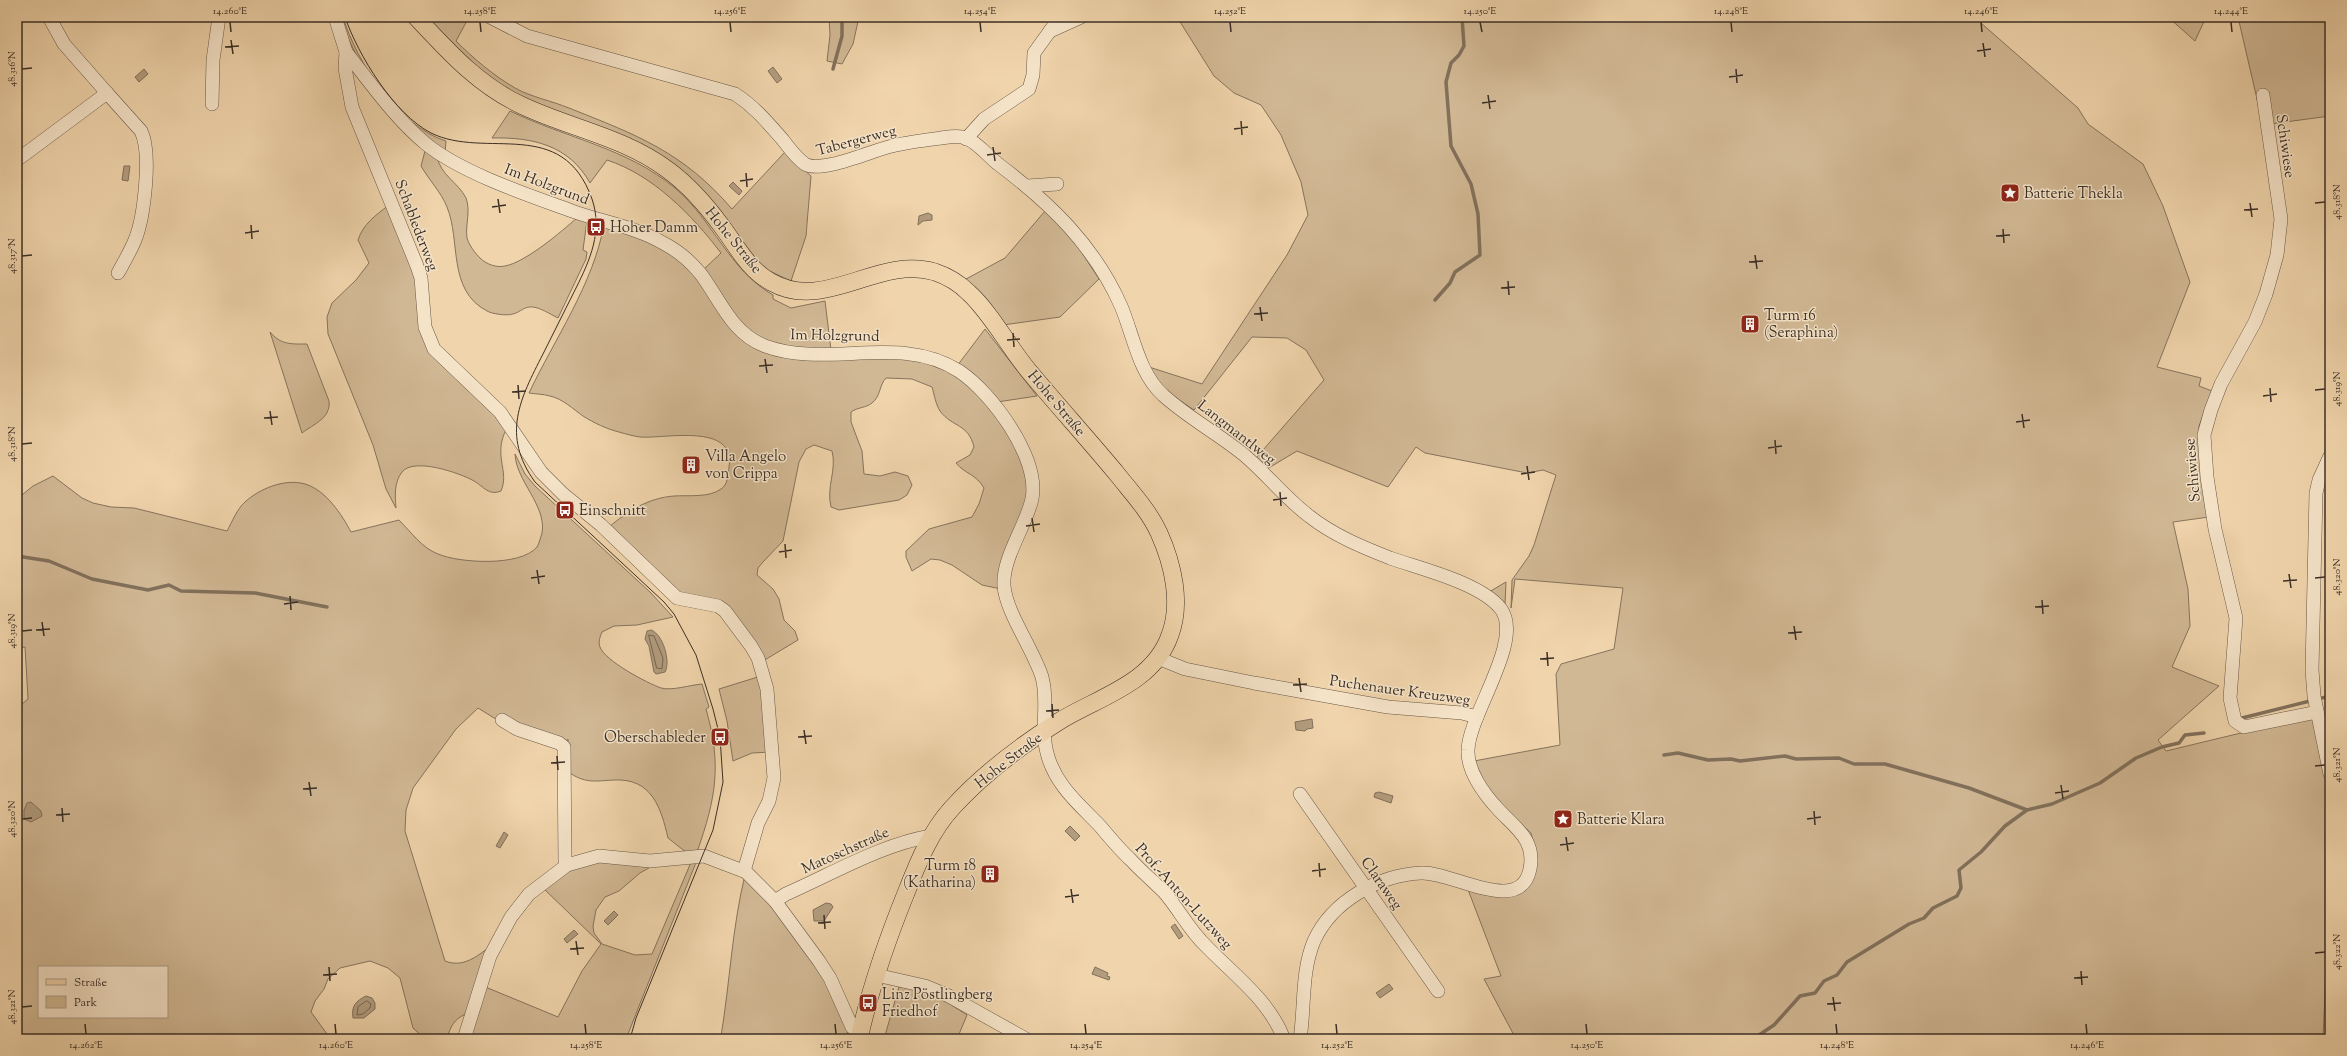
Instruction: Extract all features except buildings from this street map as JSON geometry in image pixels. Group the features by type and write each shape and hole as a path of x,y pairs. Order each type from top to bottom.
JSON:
{"main road":[{"name":"Hohe Straße","path":"416,17 465,68 495,91 542,114 626,145 667,169 698,196 751,266 774,284 798,291 823,291 884,271 906,268 936,272 969,292 1016,355 1139,501 1154,524 1171,566 1176,606 1170,635 1158,658 1135,680 1044,731 1025,745 970,790 943,818 931,836 900,908 876,975 860,1036"}],"street":[{"path":"49,17 60,39 141,131 144,138 148,158 139,229 118,273"},
{"path":"212,104 213,60 219,17"},
{"name":"Schablederweg","path":"335,17 346,52 345,68 352,107 417,266 421,278 425,327 434,349 500,412 551,483 601,525 677,598 718,606 725,611 746,637 758,658 767,689 774,778 769,801 758,823 744,871"},
{"name":"Tabergerweg","path":"490,17 527,36 736,94 758,111 802,161 812,167 826,166 902,144 954,137 966,138"},
{"path":"1057,184 1028,186 966,138 984,119 1028,91 1033,75 1034,53 1060,17"},
{"path":"1048,32 1080,17"},
{"name":"Im Holzgrund","path":"346,52 387,104 407,126 437,152 472,170 524,193 596,219 648,235 665,243 692,265 728,317 743,333 755,341 778,349 807,353 911,354 943,363 970,380 1000,413 1015,435 1030,472 1033,484 1032,498 1007,568 1004,590 1041,677 1044,693 1044,731"},
{"path":"17,160 107,93"},
{"name":"Schiwiese","path":"2263,95 2269,148 2281,219 2277,255 2266,294 2255,322 2222,384 2211,410 2205,428 2204,449 2215,529 2232,594 2236,618 2230,698 2235,721 2244,727 2316,704"},
{"name":"Langmantlweg","path":"1028,186 1075,232 1098,264 1118,300 1150,378 1164,396 1241,453 1308,515 1325,527 1370,550 1481,591"},
{"path":"2330,456 2327,470 2319,480 2316,500 2312,670 2316,704 2330,774"},
{"name":"Puchenauer Kreuzweg","path":"1158,658 1185,669 1254,683 1388,707 1462,713 1476,717 1495,676 1507,625 1506,617 1500,609 1481,591"},
{"path":"1283,1038 1300,1038 1305,980 1316,937 1337,910 1352,896 1401,876 1421,873 1435,874 1500,892 1514,891 1520,888 1530,871 1531,850 1521,831 1496,807 1478,782 1468,760 1468,743 1476,717"},
{"path":"502,720 517,729 559,743 564,747 565,861 567,865"},
{"name":"Prof.-Anton-Lutzweg","path":"1044,731 1047,755 1056,777 1065,790 1128,858 1162,891 1204,945 1261,1002 1272,1016 1283,1038"},
{"name":"Claraweg","path":"1300,794 1438,991"},
{"name":"Matoschstraße","path":"775,901 786,894 882,849 915,839 931,836"},
{"path":"464,1039 490,956 511,917 529,894 567,865 599,856 650,861 704,856 744,871 775,901 819,961 830,978 852,1027 860,1036"},
{"path":"876,975 925,986 949,996 1026,1039"}],"green space":[{"path":"340,17 343,17 349,35 358,54 382,91 412,122 428,133 446,141 445,153 427,140 395,110 381,93 357,57"},
{"path":"425,17 469,17 456,41 491,72 521,91 594,118 658,147 695,173 714,189 732,209 785,152 811,176 806,236 791,281 763,268 711,200 525,100 483,75"},
{"path":"829,17 859,17 853,44 842,64 827,61 830,35"},
{"path":"1177,17 1213,17 1230,22 1232,19 1229,17 1980,17 1981,23 2078,108 2088,124 2143,164 2163,206 2190,282 2157,367 2201,378 2199,386 2212,391 2199,426 2199,447 2209,517 2173,522 2188,589 2190,626 2172,667 2219,686 2158,740 2166,751 2316,715 2330,780 2330,875 2323,1039 1516,1039 1484,979 1501,976 1467,887 1514,895 1525,891 1531,882 1535,849 1531,833 1492,797 1474,761 1560,745 1556,674 1561,664 1614,649 1623,588 1515,579 1511,608 1512,580 1529,556 1534,545 1556,475 1543,470 1527,473 1425,453 1416,447 1388,487 1297,451 1267,469 1256,458 1324,380 1306,350 1287,338 1252,337 1194,410 1157,385 1149,367 1202,384 1287,255 1308,215 1301,182 1281,135 1261,105 1234,93 1214,76"},
{"path":"2168,17 2206,17 2195,41"},
{"path":"2238,17 2330,17 2330,116 2263,125"},
{"path":"510,111 616,153 656,174 675,188 700,215 744,272 758,285 773,295 773,299 791,308 825,301 831,350 794,350 751,336 702,271 721,253 684,211 656,186 624,167 607,160 590,183 581,170 571,160 548,146 521,139 492,138"},
{"path":"425,151 437,156 445,173 463,192 468,208 467,238 476,254 488,264 505,266 523,259 543,246 578,217 587,220 583,250 587,252 586,259 558,318 533,307 527,307 510,315 496,314 487,311 474,302 466,291 460,278 454,235 447,207 442,196 421,166"},
{"path":"389,205 414,265 423,330 507,428 501,446 504,477 501,491 490,492 474,481 459,474 426,466 408,468 399,476 395,499 396,508 386,489 373,445 328,334 327,317 332,303 356,280 369,263 358,240 360,234 370,220"},
{"path":"1045,211 1073,239 1099,279 1060,317 1003,325 966,279 1005,258"},
{"path":"604,224 674,253 766,349 907,356 943,366 974,387 1017,444 1030,486 1001,589 982,585 952,565 940,560 931,559 912,571 906,557 906,551 929,529 972,517 979,504 984,488 978,480 959,467 956,463 970,455 974,447 968,434 940,411 936,403 932,387 912,379 886,378 882,384 879,394 870,405 851,412 851,422 862,451 864,474 880,476 895,472 908,476 912,485 907,495 899,500 839,510 831,507 830,492 833,465 832,451 814,445 806,449 799,462 783,541 758,568 757,575 773,589 779,599 784,620 795,631 798,640 763,661 736,617 685,597 609,527 631,511 647,502 665,497 711,494 721,489 725,485 729,467 728,453 722,444 711,438 696,436 640,437 627,434 596,423 555,397 529,393 572,311 592,268"},
{"path":"985,329 1037,396 997,402 957,366"},
{"path":"270,332 282,342 291,344 307,344 329,401 327,412 321,420 302,433"},
{"path":"515,454 525,474 535,486 651,593 673,617 637,625 614,626 602,632 599,643 603,653 618,665 637,677 661,688 676,688 702,684 709,707 706,709 714,747 715,781 709,815 697,852 687,853 668,838 662,816 653,797 637,784 627,781 590,781 579,778 567,771 568,739 560,749 515,731 478,708 456,729 413,788 406,810 405,831 445,961 452,963 464,962 475,957 491,946 466,1014 458,1018 453,1024 447,1039 425,1039 413,1028 400,978 388,968 370,961 340,968 328,979 324,989 315,1001 311,1012 327,1034 327,1039 17,1039 17,708 28,699 25,647 17,648 17,499 33,486 53,476 82,498 93,503 111,507 134,508 227,531 240,508 257,493 273,486 289,482 305,484 313,487 326,497 343,518 351,532 399,520 422,544 438,554 460,560 489,561 517,558 529,553 537,547 539,542 542,533 540,513 520,474"},
{"path":"1506,582 1505,605 1489,592"},
{"path":"761,676 771,752 752,753 733,761 727,721 719,689"},
{"path":"692,860 697,860 626,1039 467,1039 483,986 558,1017 582,971 601,944 542,887 556,876 592,862 656,864 640,873 619,891 605,897 596,910 593,926 594,933 602,944 635,955 652,954"},
{"path":"745,875 754,882 824,973 847,1029 848,1039 676,1039 721,1036 734,935"},
{"path":"899,987 908,987 926,992 943,1000 967,1015 957,1039 884,1039"}],"water":[{"path":"773,67 782,79 777,83 768,71"},
{"path":"144,69 148,74 139,82 135,77"},
{"path":"124,166 130,166 128,181 122,180"},
{"path":"733,182 742,191 739,195 729,186"},
{"path":"928,213 932,215 932,220 923,221 918,225 919,216"},
{"path":"651,630 662,642 665,649 667,662 665,672 656,674 654,672 649,646 645,639 647,631"},
{"path":"1312,719 1313,728 1305,731 1296,730 1295,722"},
{"path":"1379,792 1393,796 1391,803 1374,797 1375,793"},
{"path":"31,802 41,811 42,816 31,822 24,819 24,810 27,803"},
{"path":"1070,826 1080,836 1075,841 1065,831"},
{"path":"504,832 508,835 500,848 496,846"},
{"path":"826,903 831,904 833,907 824,921 814,921 813,910"},
{"path":"614,911 618,915 608,925 604,921"},
{"path":"1175,924 1183,936 1179,939 1171,927"},
{"path":"574,930 578,934 567,943 564,939"},
{"path":"1095,967 1108,973 1107,976 1110,977 1109,980 1092,974"},
{"path":"1389,984 1393,989 1380,998 1376,993"},
{"path":"366,996 372,998 375,1003 375,1009 364,1018 353,1018 355,1004"}],"waterway":[{"path":"833,69 842,36 842,17"},
{"path":"1435,300 1450,283 1455,272 1480,255 1478,214 1471,184 1451,146 1446,82 1451,63 1459,55 1464,46 1462,17"},
{"path":"17,556 49,561 92,579 148,590 169,585 181,591 255,593 327,607"},
{"path":"2242,718 2330,696"},
{"path":"1753,1039 1774,1025 1800,996 1815,993 1824,981 1837,975 1847,962 1909,924 1924,918 1933,908 1957,896 1961,888 1959,870 1981,852 2005,826 2027,810 2052,804 2100,783 2136,758 2162,747 2179,743 2185,735 2204,733"},
{"path":"1664,755 1678,753 1708,760 1731,759 1740,761 1785,756 1796,759 1839,758 1854,764 1885,764 1969,788 2027,810"}],"tram line":[{"path":"345,17 359,48 379,82 391,98 417,124 431,133 452,140 542,148 562,157 579,173 592,199 596,222 590,256 527,386 521,402 517,433 519,448 525,465 535,482 664,602 674,614 696,655 713,709 720,737 723,782 713,830 636,1018 630,1039"}],"place":[{"name":"Batterie Thekla","path":"2010,193"},
{"name":"Hoher Damm","path":"596,227"},
{"name":"Turm 16 (Seraphina)","path":"1750,324"},
{"name":"Villa Angelo von Crippa","path":"691,465"},
{"name":"Einschnitt","path":"565,510"},
{"name":"Oberschableder","path":"720,737"},
{"name":"Batterie Klara","path":"1563,819"},
{"name":"Turm 18 (Katharina)","path":"990,874"},
{"name":"Linz Pöstlingberg Friedhof","path":"868,1003"}]}
